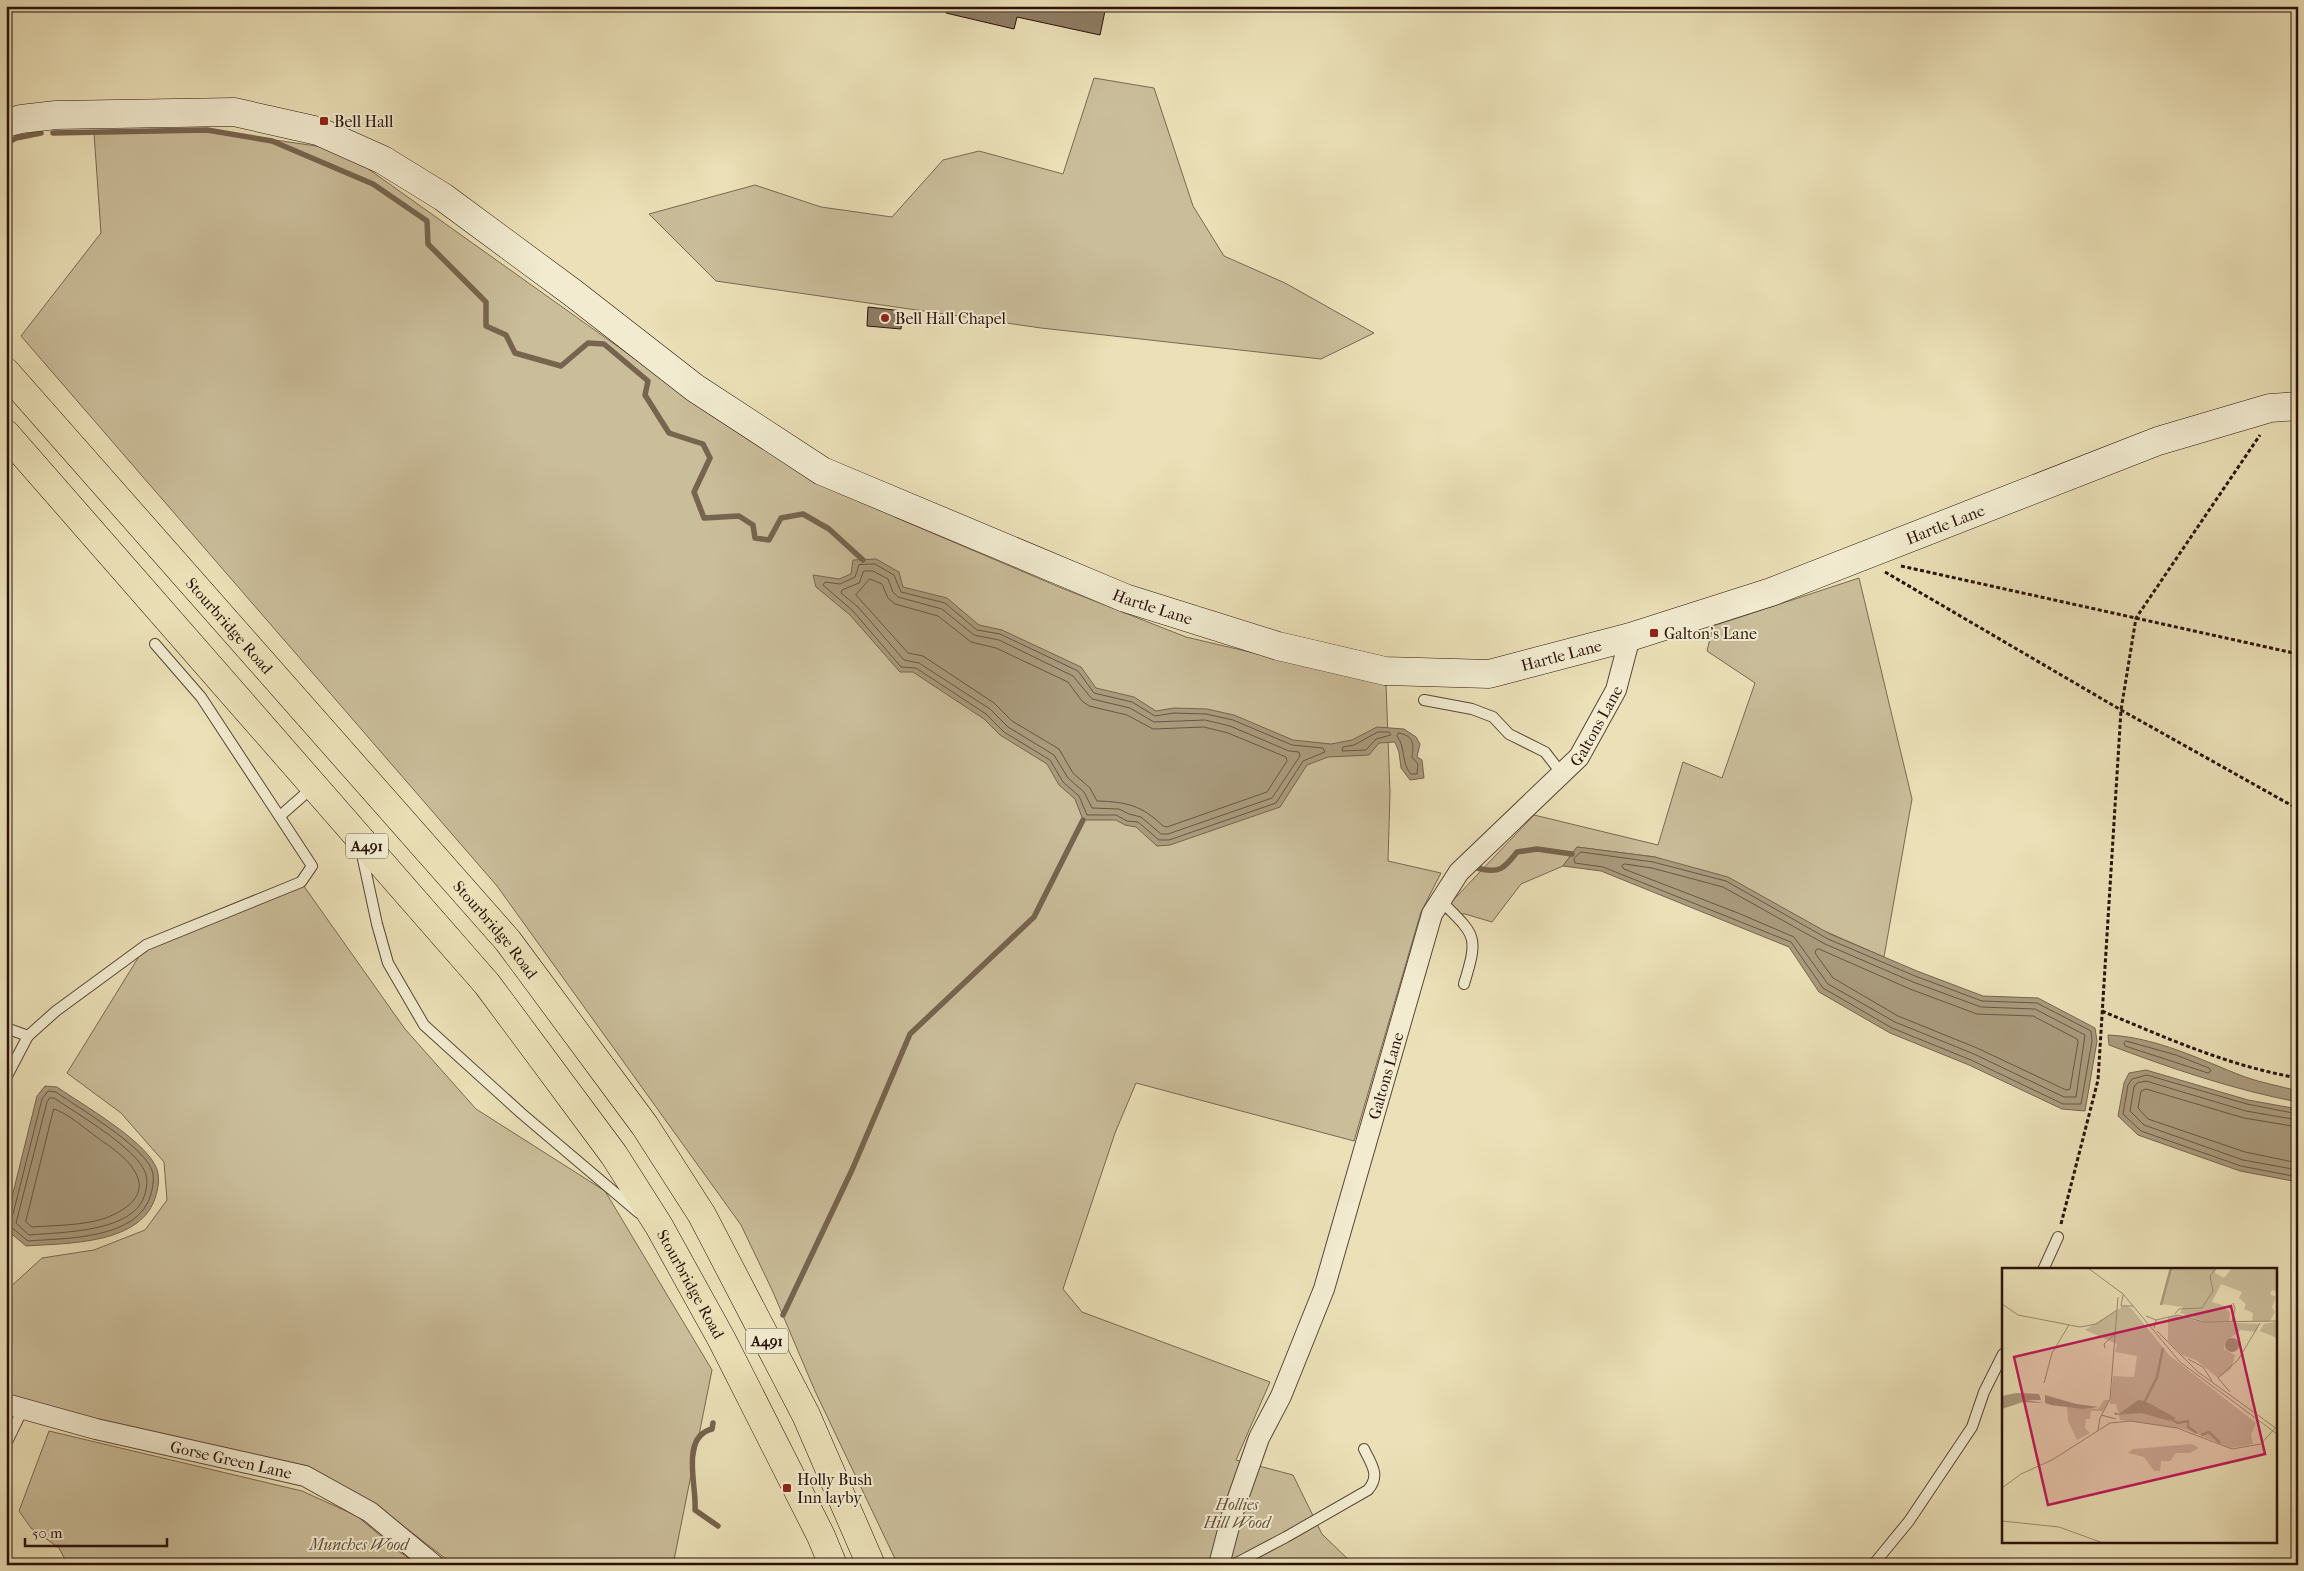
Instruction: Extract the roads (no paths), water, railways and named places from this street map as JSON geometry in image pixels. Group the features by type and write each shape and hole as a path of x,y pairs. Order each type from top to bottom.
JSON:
{"highway":[{"name":"Stourbridge Road","path":"6,372 508,941 645,1126 702,1215 796,1397 871,1565"},
{"name":"Stourbridge Road","path":"6,434 487,984 614,1155 659,1226 722,1340 821,1536 833,1565"},
{"path":"812,1565 821,1536"}],"main road":[{"name":"Hartle Lane","path":"6,123 21,119 56,116 234,112 318,131 383,160 443,197 573,293 695,388 822,471 1125,598 1278,646 1385,671 1489,674 1630,637 1771,592 2158,441 2270,408 2298,406"}],"street":[{"name":"Galtons Lane","path":"1219,1565 1232,1515 1260,1438 1281,1396 1324,1289 1432,914 1459,872 1580,757 1616,690 1630,637"},
{"name":"Gorse Green Lane","path":"14,1407 96,1429 304,1476 370,1512 434,1565"}],"lane":[{"path":"6,1078 28,1036 56,1011 146,945 301,882 312,866 201,697 155,644"},
{"path":"1424,700 1472,709 1493,717 1510,734 1545,752 1562,774"},
{"path":"280,816 314,786"},
{"path":"360,838 371,898 388,963 424,1025 634,1209 659,1226"},
{"path":"1441,900 1464,925 1474,942 1473,954 1464,984"},
{"path":"6,1028 28,1036"},
{"path":"2043,1268 2058,1237"},
{"path":"1873,1565 1909,1521 1972,1427 1984,1392 2002,1356"},
{"path":"6,1444 14,1407"},
{"path":"1232,1565 1286,1538 1368,1490 1375,1482 1376,1473 1364,1448"}],"water":[{"path":"876,559 899,572 903,587 947,598 979,625 1002,630 1081,667 1096,688 1134,697 1156,711 1174,708 1207,709 1234,715 1293,740 1331,744 1352,740 1377,727 1404,729 1416,737 1420,744 1417,757 1422,760 1424,778 1410,780 1401,768 1399,752 1395,742 1379,743 1369,755 1328,757 1307,765 1280,807 1170,845 1157,846 1136,827 1125,825 1116,820 1083,820 1075,799 1059,785 1047,764 1000,735 984,719 913,672 900,672 850,615 816,587 813,575 839,579 851,574 853,560"},
{"path":"1577,847 1655,857 1728,877 1830,934 1917,971 1983,996 2038,998 2095,1028 2097,1041 2085,1111 2062,1109 1969,1065 1890,1033 1819,992 1789,947 1601,871 1563,866"},
{"path":"2108,1035 2143,1040 2161,1045 2245,1077 2298,1091 2298,1102 2226,1085 2155,1062 2109,1045"},
{"path":"2146,1070 2248,1100 2298,1109 2298,1182 2240,1171 2138,1135 2118,1116 2124,1083 2129,1073"},
{"path":"45,1086 57,1087 125,1133 148,1155 155,1165 158,1172 156,1195 148,1211 136,1224 102,1238 82,1242 26,1246 7,1230 6,1221 37,1096"}],"waterway":[{"path":"53,133 207,130 272,141 373,184 427,221 428,244 486,302 486,326 506,335 515,353 561,366 588,343 604,344 648,381 645,395 669,433 703,444 710,458 694,492 704,518 739,516 753,525 755,538 769,540 781,518 803,514 829,529 863,560"},
{"path":"6,144 16,138 41,133"},
{"path":"783,1315 852,1170 910,1034 1034,917 1083,820"},
{"path":"1477,868 1485,870 1500,869 1517,852 1537,849 1572,854"},
{"path":"713,1423 712,1429 702,1434 696,1442 692,1464 695,1510 718,1526"}],"place":[{"name":"Bell Hall","path":"324,121"},
{"name":"Bell Hall Chapel","path":"885,318"},
{"name":"Galton's Lane","path":"1654,633"},
{"name":"Holly Bush Inn layby","path":"787,1488"}],"park label":[{"name":"Hollies Hill Wood","path":"1237,1513"},
{"name":"Munches Wood","path":"359,1544"}]}
